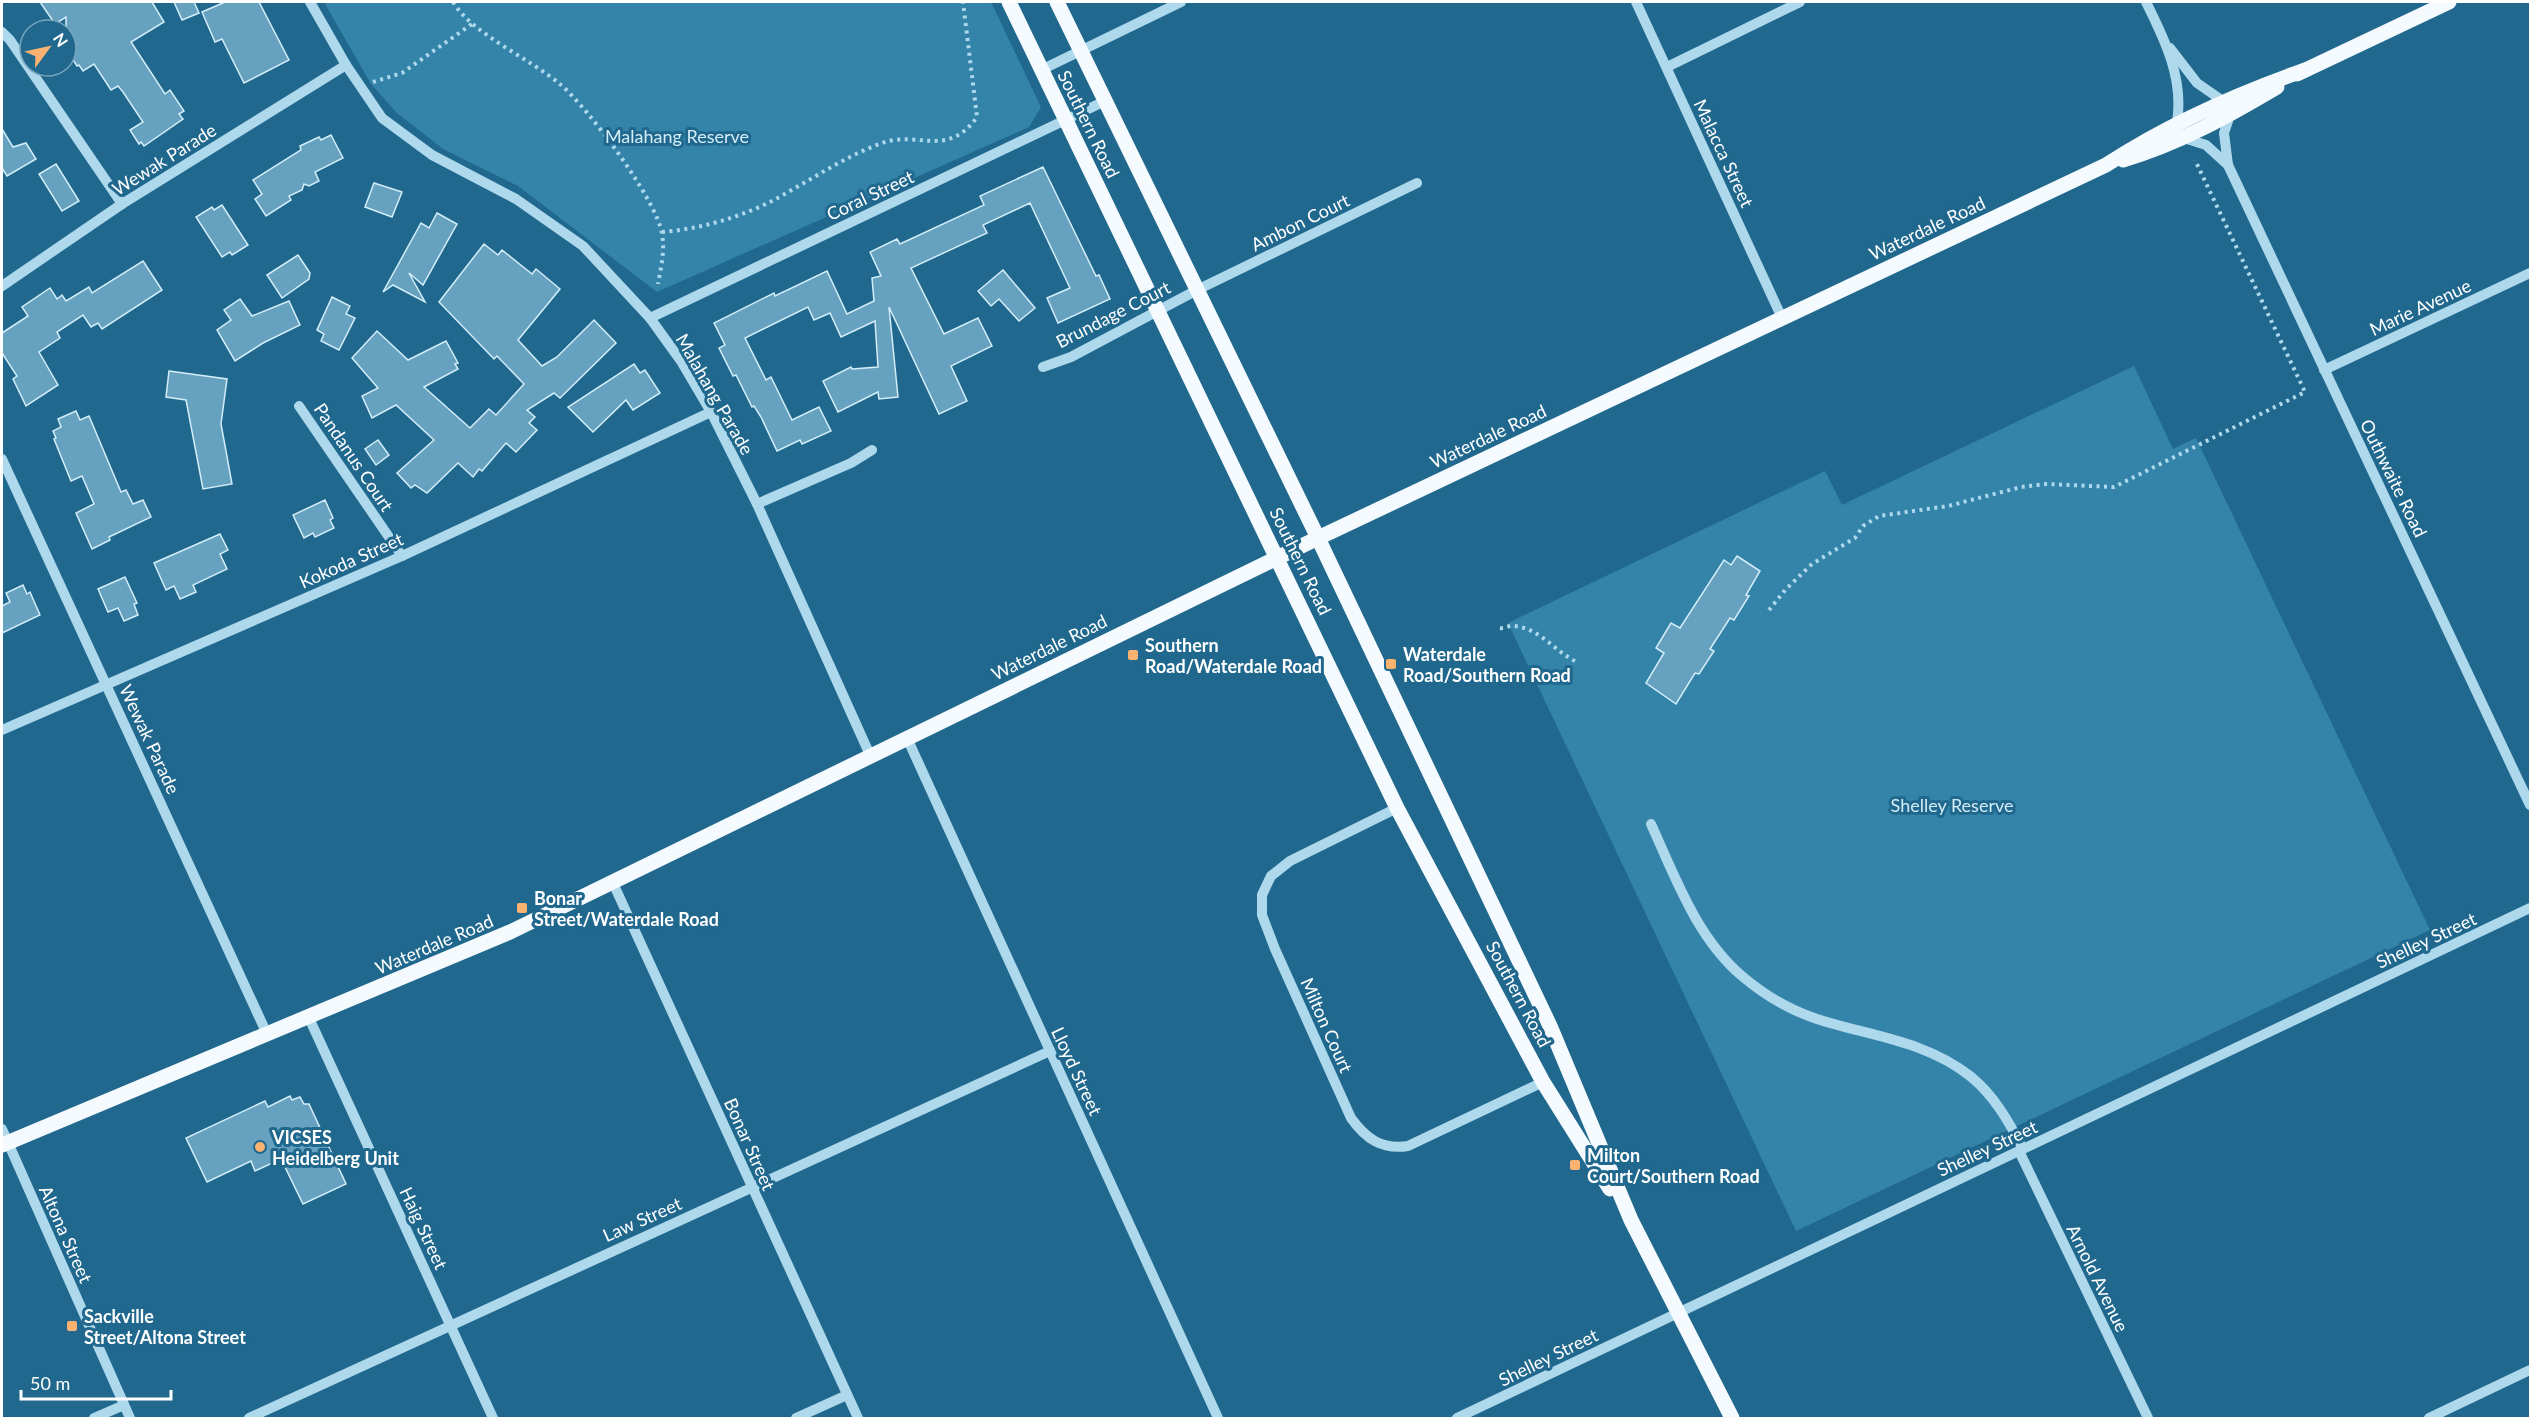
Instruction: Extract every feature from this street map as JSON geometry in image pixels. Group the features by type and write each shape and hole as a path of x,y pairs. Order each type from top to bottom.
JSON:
{"main road":[{"name":"Southern Road","path":"1009,2 1397,808 1543,1082 1631,1220"},
{"name":"Southern Road","path":"1057,2 1318,538 1550,1026 1631,1220 1732,1419"},
{"name":"Waterdale Road","path":"3,1139 309,1018 480,946 1318,538 2106,165 2177,122 2223,101 2305,70 2449,2"},
{"name":"Waterdale Road","path":"2106,165 2184,138 2230,115 2305,70"}],"street":[{"name":"Malahang Parade","path":"310,2 346,65 382,118 432,155 516,199 583,246 650,318 681,361 711,412 757,504 870,755"},
{"path":"1041,70 1181,2"},
{"name":"Malacca Street","path":"1636,2 1782,318"},
{"path":"1667,67 1800,2"},
{"path":"2146,2 2166,43 2180,92 2177,122"},
{"path":"2,32 10,40 122,204"},
{"path":"2166,43 2197,83 2223,101"},
{"name":"Wewak Parade","path":"2,286 122,204 346,65"},
{"name":"Coral Street","path":"650,318 1105,101"},
{"name":"Outhwaite Road","path":"2230,115 2224,133 2228,165 2530,805"},
{"name":"Outhwaite Road","path":"2184,138 2206,145 2228,165"},
{"name":"Ambon Court","path":"1197,290 1417,183"},
{"name":"Marie Avenue","path":"2324,370 2530,273"},
{"name":"Brundage Court","path":"1043,367 1071,357 1197,290"},
{"name":"Pandanus Court","path":"299,406 402,556"},
{"name":"Kokoda Street","path":"2,730 402,556 711,412"},
{"path":"757,504 851,463 872,450"},
{"name":"Wewak Parade","path":"2,459 267,1034"},
{"name":"Lloyd Street","path":"906,738 1218,1419"},
{"name":"Milton Court","path":"1397,808 1290,861 1271,876 1262,895 1262,915 1275,949 1351,1118 1366,1137 1384,1147 1408,1146 1543,1082"},
{"name":"Arnold Avenue","path":"1651,824 1704,932 1724,960 1743,977 1782,1003 1816,1019 1899,1040 1945,1060 1968,1075 1991,1097 2021,1150 2148,1419"},
{"name":"Bonar Street","path":"613,883 858,1419"},
{"name":"Shelley Street","path":"1457,1419 2530,908"},
{"name":"Haig Street","path":"309,1018 493,1419"},
{"name":"Law Street","path":"249,1419 1050,1051"},
{"name":"Altona Street","path":"3,1139 130,1419"},
{"path":"2429,1419 2530,1370"},
{"path":"796,1419 847,1395"},
{"path":"94,1419 124,1405"}],"path":[{"path":"453,2 472,24 561,84 584,108 620,154 662,232 663,258 658,284"},
{"path":"662,232 708,225 770,202 884,142 940,141 966,133 977,117 963,2"},
{"path":"361,86 402,73 472,24"},
{"path":"1769,610 1786,589 1812,564 1855,538 1863,526 1879,516 1948,506 2020,487 2047,484 2114,487 2305,392 2195,160"},
{"path":"1500,628 1512,625 1530,631 1550,641 1565,657 1577,662"}],"green space":[{"name":"Malahang Reserve","path":"324,2 991,2 1041,107 1029,127 657,292 518,186 443,149 397,113 371,84"},
{"name":"Shelley Reserve","path":"2134,366 2173,449 2196,438 2430,930 1796,1231 1508,623 1825,471 1842,505"}],"building":[{"path":"40,2 152,2 164,22 131,42 165,94 170,90 184,111 179,114 183,119 144,146 141,142 139,144 130,130 143,122 123,92 118,86 111,90 94,64 83,71 78,66 78,18 51,18"},
{"path":"174,2 194,2 199,13 182,20"},
{"path":"225,2 259,2 289,60 244,83 222,39 215,42 202,12"},
{"path":"2,129 13,147 26,143 36,159 7,176 2,168"},
{"path":"331,135 343,158 315,172 319,181 309,186 304,184 302,190 289,196 291,200 266,216 255,199 262,194 253,180 301,150 300,146 319,137 321,140"},
{"path":"56,164 79,201 62,211 39,174"},
{"path":"1043,167 1096,276 1099,275 1110,299 1058,323 1047,298 1070,288 1030,203 983,225 987,233 911,268 944,334 978,318 992,346 951,366 967,401 939,414 889,307 898,397 879,399 878,392 838,412 823,381 851,367 852,369 878,367 875,321 841,337 830,313 814,320 808,307 745,338 766,380 771,377 792,420 819,407 831,431 802,444 800,440 777,451 761,417 754,406 752,407 736,375 733,376 719,348 725,345 714,323 774,293 775,296 827,271 847,314 874,301 872,278 881,276 870,252 897,239 900,244 984,205 980,196"},
{"path":"374,183 402,192 392,217 365,207"},
{"path":"222,205 248,245 232,255 230,252 222,257 196,217 212,207 214,210"},
{"path":"437,213 457,224 423,285 409,273 425,302 393,285 383,292 421,223 429,228"},
{"path":"484,244 498,255 502,250 532,274 536,269 560,289 518,340 542,366 557,357 594,320 616,343 560,398 554,393 527,410 535,417 529,423 537,430 516,452 506,443 482,471 479,469 473,477 458,463 427,493 415,485 411,488 397,473 434,440 396,405 372,418 362,396 378,388 352,358 377,331 408,360 446,341 458,363 455,364 458,369 424,387 470,428 489,409 496,415 524,384 497,356 494,359 439,302"},
{"path":"298,255 310,273 309,279 282,298 267,275"},
{"path":"143,261 162,290 102,329 98,323 91,327 83,315 57,332 60,338 39,352 58,385 26,406 13,379 17,376 2,353 2,333 28,316 22,307 50,288 57,299 62,295 66,301 89,287 92,293"},
{"path":"1003,270 1035,308 1019,321 999,299 991,306 978,291"},
{"path":"332,297 350,306 346,314 355,318 339,350 321,341 324,334 317,330"},
{"path":"240,299 252,316 289,301 300,325 263,343 235,361 217,330 231,320 224,310"},
{"path":"634,364 640,373 645,370 660,393 633,410 626,400 593,432 568,407"},
{"path":"169,371 227,379 221,424 232,484 203,489 186,400 166,397"},
{"path":"76,411 80,420 89,416 121,492 126,490 133,504 143,500 151,517 109,537 110,540 92,549 76,513 94,504 82,476 71,481 53,431 61,427 58,419"},
{"path":"378,440 389,455 376,465 365,449"},
{"path":"325,500 333,518 330,520 334,528 315,537 313,533 304,538 293,515"},
{"path":"220,534 228,550 220,554 227,569 193,585 196,592 180,599 174,586 166,590 154,563"},
{"path":"1737,556 1760,571 1746,595 1749,596 1734,620 1730,618 1710,649 1714,651 1699,674 1695,673 1676,704 1646,683 1664,653 1656,648 1671,623 1680,628 1724,560 1731,565"},
{"path":"125,577 137,603 134,604 138,615 124,621 118,608 108,612 98,589"},
{"path":"23,585 27,594 30,592 40,615 2,633 2,606 10,602 6,593"},
{"name":"VICSES Heidelberg Unit","path":"290,1096 292,1100 300,1097 304,1104 309,1104 346,1184 303,1204 281,1159 255,1171 251,1161 207,1182 186,1138 265,1101 268,1107"}],"place":[{"name":"Southern Road/Waterdale Road","path":"1133,655"},
{"name":"Waterdale Road/Southern Road","path":"1391,664"},
{"name":"Bonar Street/Waterdale Road","path":"522,908"},
{"name":"VICSES Heidelberg Unit","path":"260,1147"},
{"name":"Milton Court/Southern Road","path":"1575,1165"},
{"name":"Sackville Street/Altona Street","path":"72,1326"}]}
